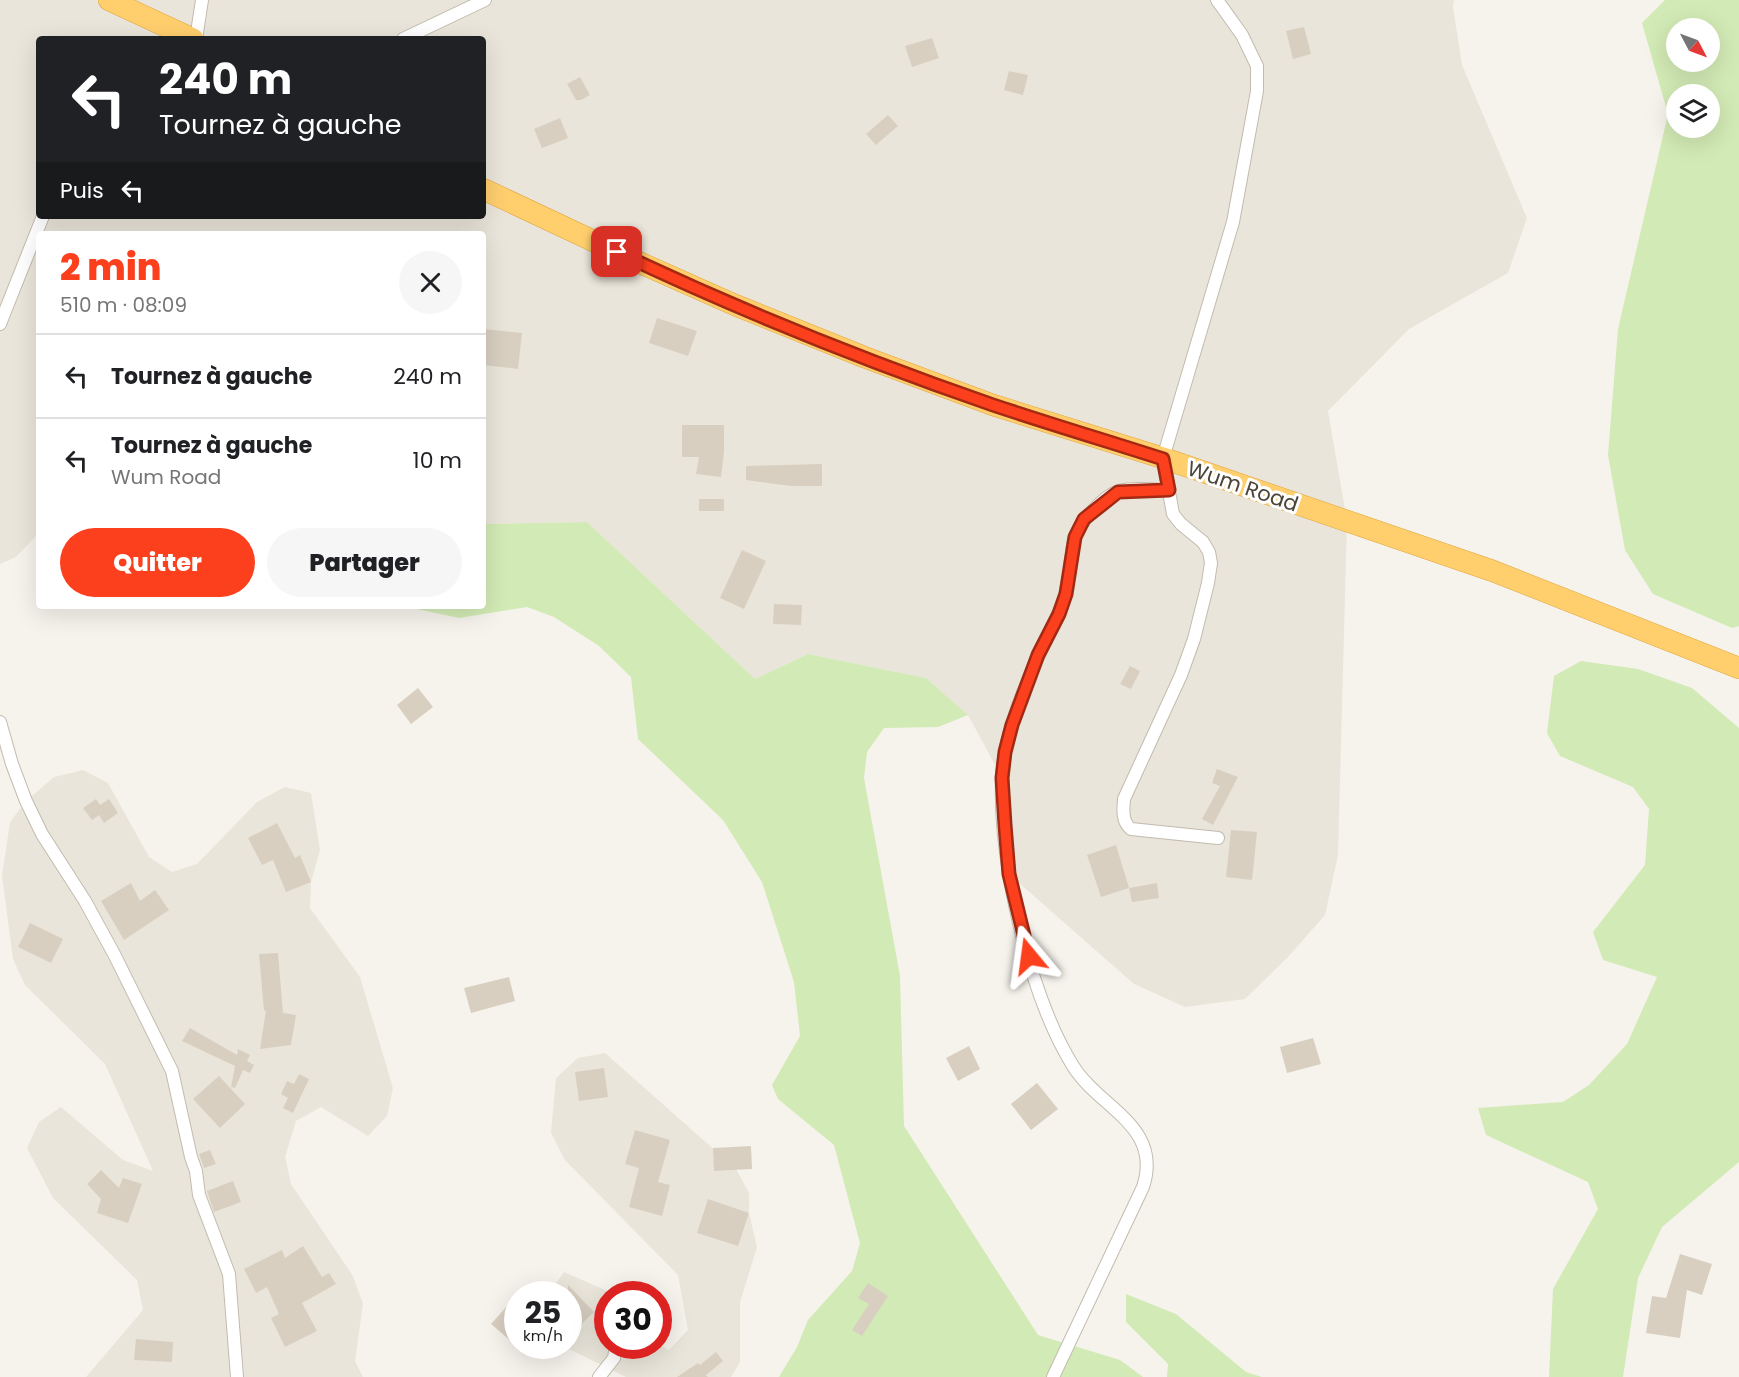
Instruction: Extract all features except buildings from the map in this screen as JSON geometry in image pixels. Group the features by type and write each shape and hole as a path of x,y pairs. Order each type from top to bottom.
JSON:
{"highway":[{"path":"109,0 187,36"},
{"name":"Wum Road","path":"486,190 725,301 864,357 993,405 1163,459 1493,570 1739,668"}],"street":[{"path":"195,36 202,0"},
{"path":"409,36 485,0"},
{"path":"1217,0 1242,35 1257,66 1257,91 1233,222 1163,459 1173,514 1186,529 1203,542 1209,552 1211,563 1194,639 1181,675 1124,799 1123,813 1126,824 1131,829 1218,838"},
{"path":"0,324 36,234"},
{"path":"1053,1377 1143,1187 1148,1172 1147,1156 1142,1141 1130,1125 1076,1071 1040,996 1009,874 1002,778 1005,752 1012,725 1038,655 1059,614 1066,594 1075,537 1084,519 1118,492 1169,490"},
{"path":"0,722 12,764 42,834 85,902 114,954 172,1071 196,1171 198,1195 229,1274 237,1377"},
{"path":"599,1377 613,1359"}],"shaded area":[{"path":"0,0 1454,0 1453,7 1462,65 1527,218 1508,273 1409,329 1328,411 1347,521 1338,855 1325,915 1288,957 1245,999 1185,1007 1134,984 1009,874 1002,778 968,715 926,678 808,654 755,679 587,522 486,524 486,231 36,231 36,536 16,557 0,564"},
{"path":"83,770 108,783 149,857 172,872 197,864 257,802 285,787 311,793 320,850 311,882 310,908 360,977 393,1088 387,1116 368,1136 321,1107 296,1121 285,1157 291,1184 353,1276 363,1304 355,1361 363,1377 86,1377 143,1310 137,1280 53,1198 27,1148 39,1122 61,1107 123,1160 153,1171 105,1064 25,985 13,959 2,876 10,822 26,801 54,777"},
{"path":"605,1053 736,1169 749,1193 749,1213 757,1247 740,1302 740,1362 731,1377 626,1377 582,1355 582,1281 558,1281 564,1272 594,1285 594,1359 672,1359 672,1347 688,1330 678,1275 565,1160 551,1133 556,1078 578,1058"}],"green space":[{"path":"1665,0 1739,0 1739,626 1732,628 1653,594 1625,550 1608,455 1618,329 1666,123 1666,138 1720,138 1720,84 1666,84 1666,107 1642,23"},
{"path":"587,522 755,679 808,654 926,678 968,715 938,727 884,728 867,752 864,778 900,976 904,1126 1038,1335 1120,1360 1143,1377 779,1377 797,1347 808,1320 852,1271 860,1243 834,1145 778,1099 772,1085 800,1036 794,982 762,882 723,820 638,739 631,677 599,646 554,617 527,607 459,618 417,609 486,609 486,524"},
{"path":"1581,661 1638,669 1692,688 1739,728 1739,1162 1662,1227 1638,1278 1623,1377 1549,1377 1553,1289 1598,1209 1588,1182 1486,1135 1478,1108 1563,1102 1589,1085 1627,1044 1657,977 1603,960 1593,932 1645,865 1649,809 1633,787 1560,756 1547,733 1554,676"},
{"path":"1126,1294 1176,1314 1246,1372 1262,1377 1167,1377 1168,1364 1126,1322"}],"route":[{"path":"617,252 735,305 864,357 993,405 1163,459 1169,490 1118,492 1084,519 1075,537 1066,594 1059,614 1038,655 1012,725 1005,752 1002,778 1005,825 1009,874 1029,956"}]}
